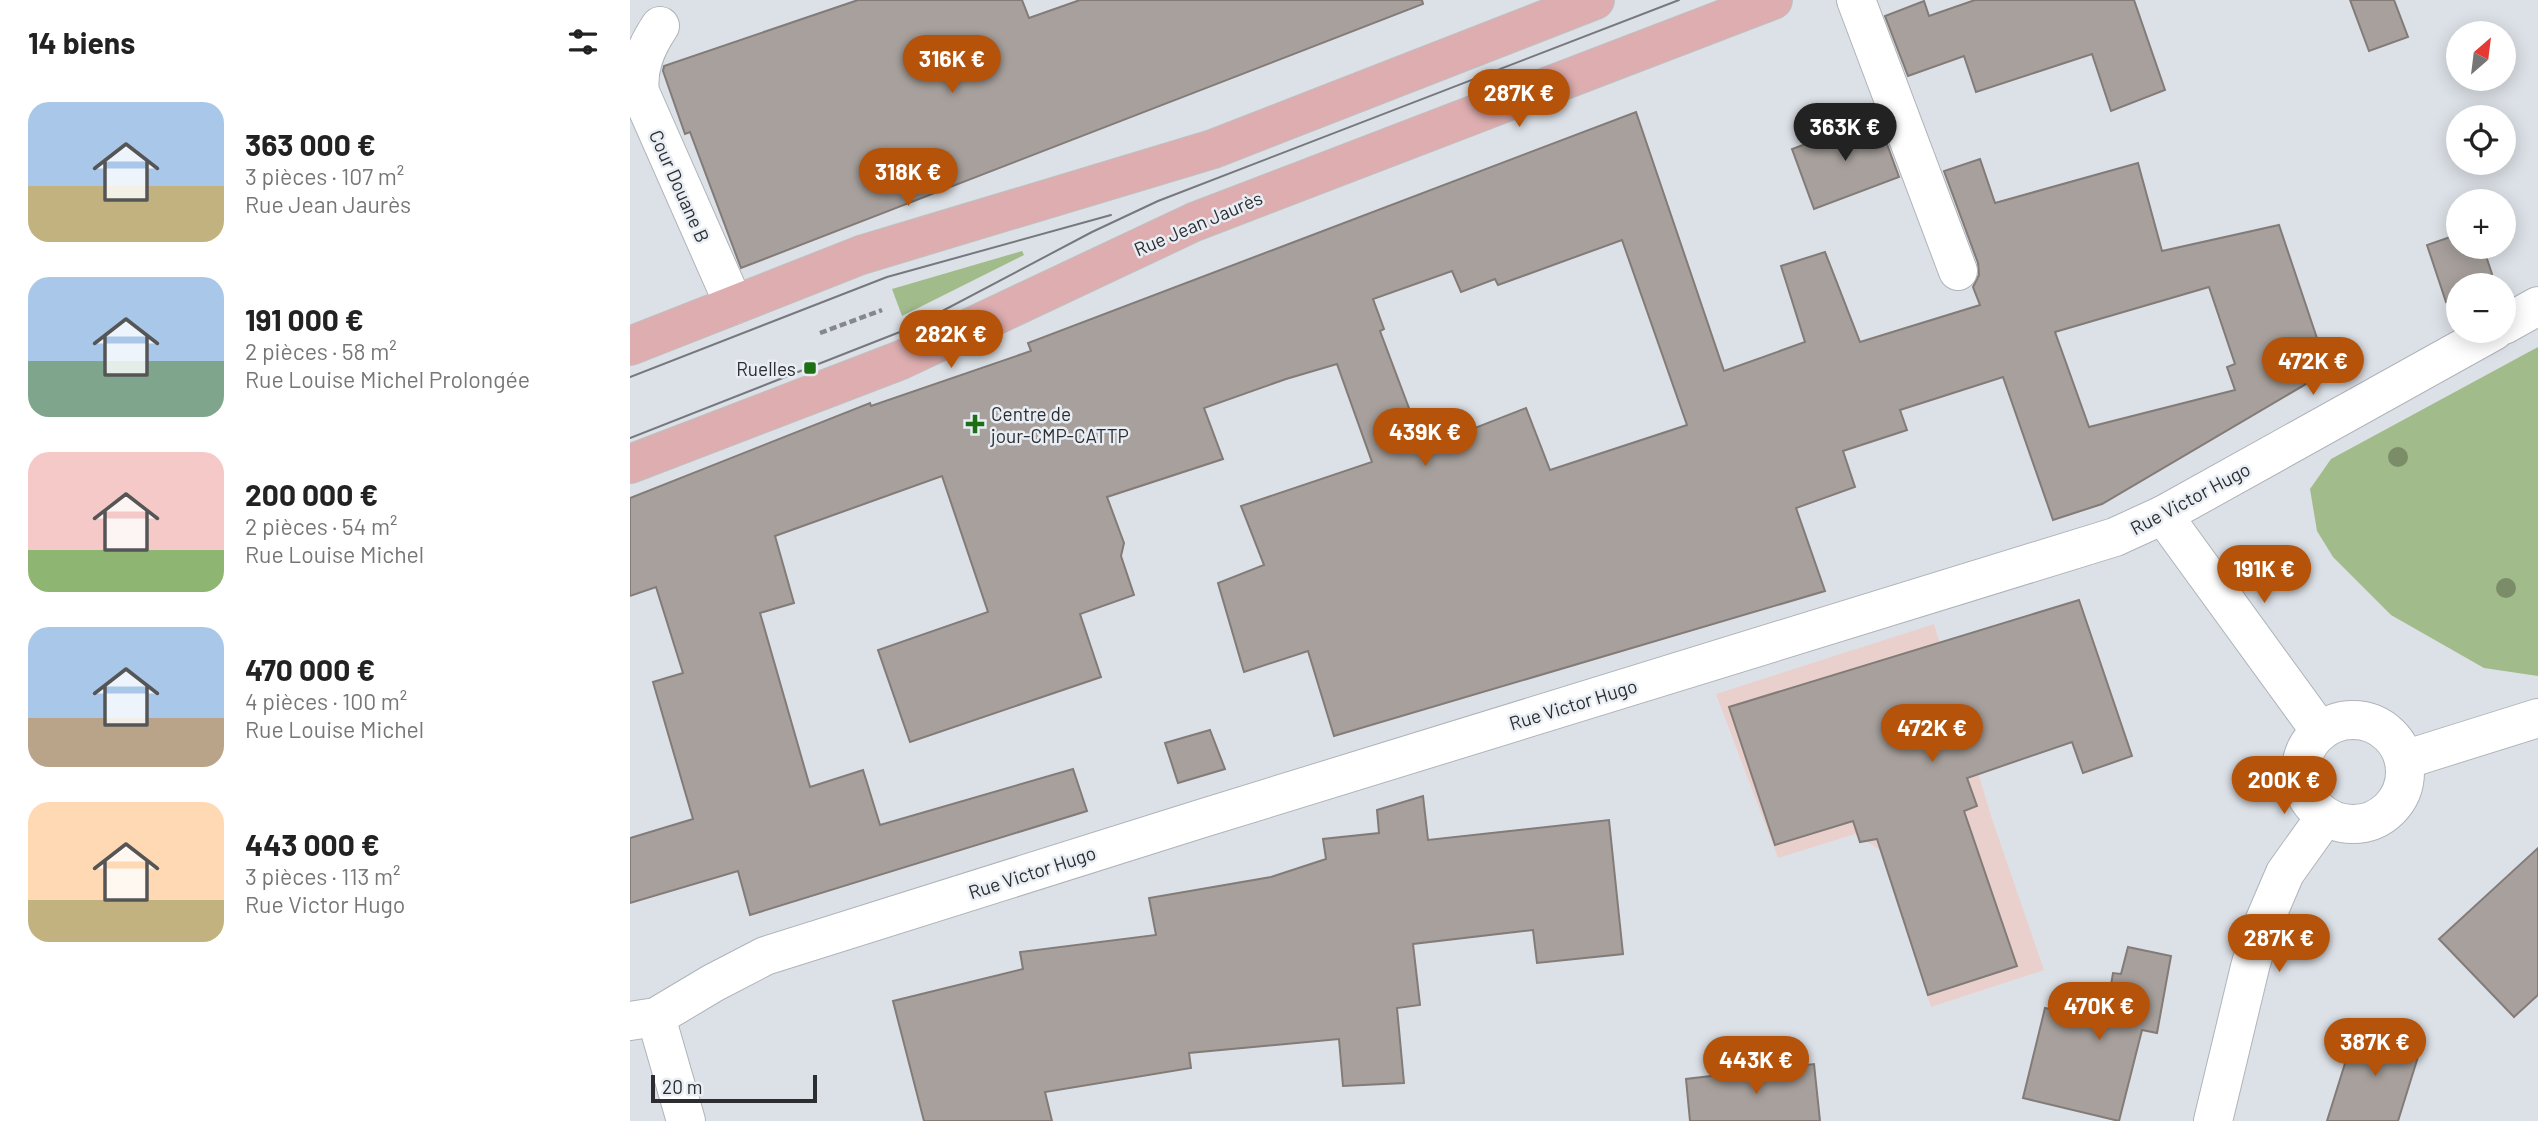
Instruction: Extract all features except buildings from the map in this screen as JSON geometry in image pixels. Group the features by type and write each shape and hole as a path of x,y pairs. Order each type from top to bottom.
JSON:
{"main road":[{"path":"630,346 860,255 1213,149 1595,0"},
{"name":"Rue Jean Jaurès","path":"630,464 901,359 1194,222 1773,0"}],"street":[{"path":"1856,0 1958,271"},
{"name":"Cour Douane B","path":"660,26 639,69 638,115 734,305"},
{"path":"2516,318 2538,306"},
{"name":"Rue Victor Hugo","path":"643,1019 765,956 1226,810 2115,537 2162,516 2472,343"},
{"path":"2162,516 2320,731"},
{"path":"2404,760 2538,718"},
{"path":"2353,719 2371,722 2386,731 2398,744 2404,760 2405,778 2401,795 2391,809 2376,820 2360,825 2342,824 2325,817 2313,806 2304,792 2300,775 2302,758 2309,743 2320,731 2336,722 2353,719"},
{"path":"2213,1121 2249,967 2261,929 2285,873 2325,817"},
{"path":"643,1019 686,1121"}],"path":[{"path":"860,255 901,359"},
{"path":"820,333 882,310"}],"shaded area":[{"path":"1934,624 1991,816 2044,970 1931,1007 1880,850 1855,834 1778,858 1716,694"}],"green space":[{"path":"1022,251 1024,255 902,316 892,289"},
{"path":"2538,347 2538,676 2484,668 2391,615 2333,557 2317,531 2310,489 2331,459"}],"tram line":[{"path":"630,438 910,328 1092,232 1158,201 1679,0"},
{"path":"630,377 887,277 1111,215"}],"place":[{"name":"Ruelles","path":"810,368"},
{"name":"Centre de jour-CMP-CATTP","path":"975,424"}]}
